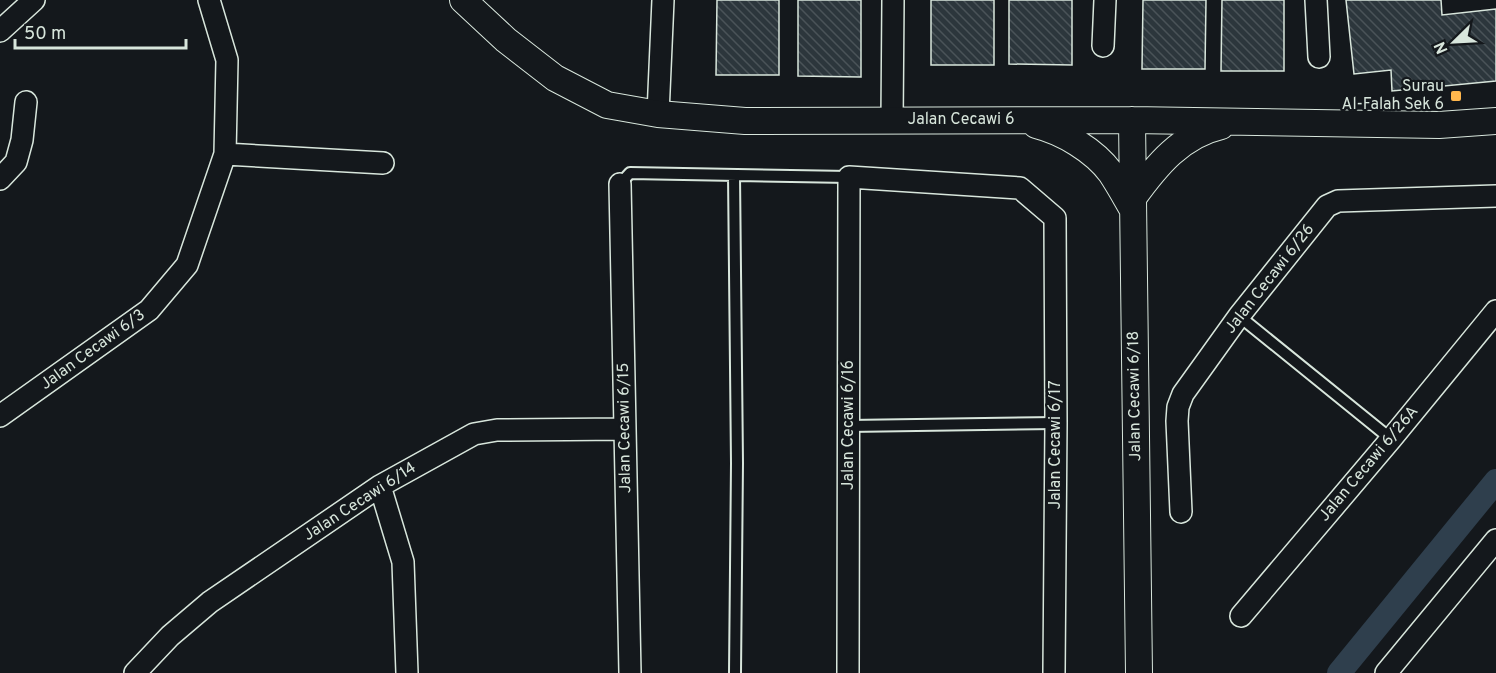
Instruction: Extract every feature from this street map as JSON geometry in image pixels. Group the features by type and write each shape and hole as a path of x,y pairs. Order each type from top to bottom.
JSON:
{"street":[{"path":"0,31 34,0"},
{"name":"Jalan Cecawi 6/3","path":"0,416 149,310 186,265 225,154 227,60 209,0"},
{"name":"Jalan Cecawi 6","path":"463,0 506,40 555,78 608,105 658,114 745,121 1132,120 1439,125 1496,121"},
{"path":"658,114 663,0"},
{"path":"892,121 893,0"},
{"path":"1103,46 1105,0"},
{"path":"1316,0 1319,57"},
{"path":"0,179 16,162 22,140 26,102"},
{"path":"1015,120 1051,129 1083,147 1110,172 1133,204 1159,163 1175,148 1216,127 1239,122"},
{"name":"Jalan Cecawi 6/18","path":"1132,120 1139,673"},
{"path":"225,154 383,163"},
{"name":"Jalan Cecawi 6/17","path":"849,177 1020,189 1055,218 1054,673"},
{"name":"Jalan Cecawi 6/16","path":"848,673 849,177"},
{"name":"Jalan Cecawi 6/15","path":"621,184 630,673"},
{"name":"Jalan Cecawi 6/26","path":"1181,512 1177,421 1178,407 1186,388 1239,316 1328,206 1334,201 1496,196"},
{"name":"Jalan Cecawi 6/26A","path":"1241,616 1391,439 1496,310"},
{"name":"Jalan Cecawi 6/14","path":"135,673 170,636 210,602 380,486 474,434 497,430 625,429"},
{"path":"380,486 403,562 407,673"},
{"path":"1386,673 1496,540"}],"lane":[{"path":"621,184 630,173 849,177"},
{"path":"734,175 737,451 735,673"},
{"path":"1239,316 1391,439"},
{"path":"849,426 1056,423"}],"building":[{"path":"717,0 779,0 779,75 716,75"},
{"path":"798,0 861,0 861,77 798,76"},
{"path":"931,0 994,0 994,65 931,65"},
{"path":"1009,0 1072,0 1072,65 1009,64"},
{"path":"1143,0 1206,0 1205,69 1142,69"},
{"path":"1222,0 1284,0 1284,71 1221,71"},
{"path":"1346,0 1441,0 1442,15 1496,9 1496,81 1392,91 1391,70 1354,74"}],"waterway":[{"path":"1339,673 1496,481"}],"place":[{"name":"Surau Al-Falah Sek 6","path":"1456,96"}]}
